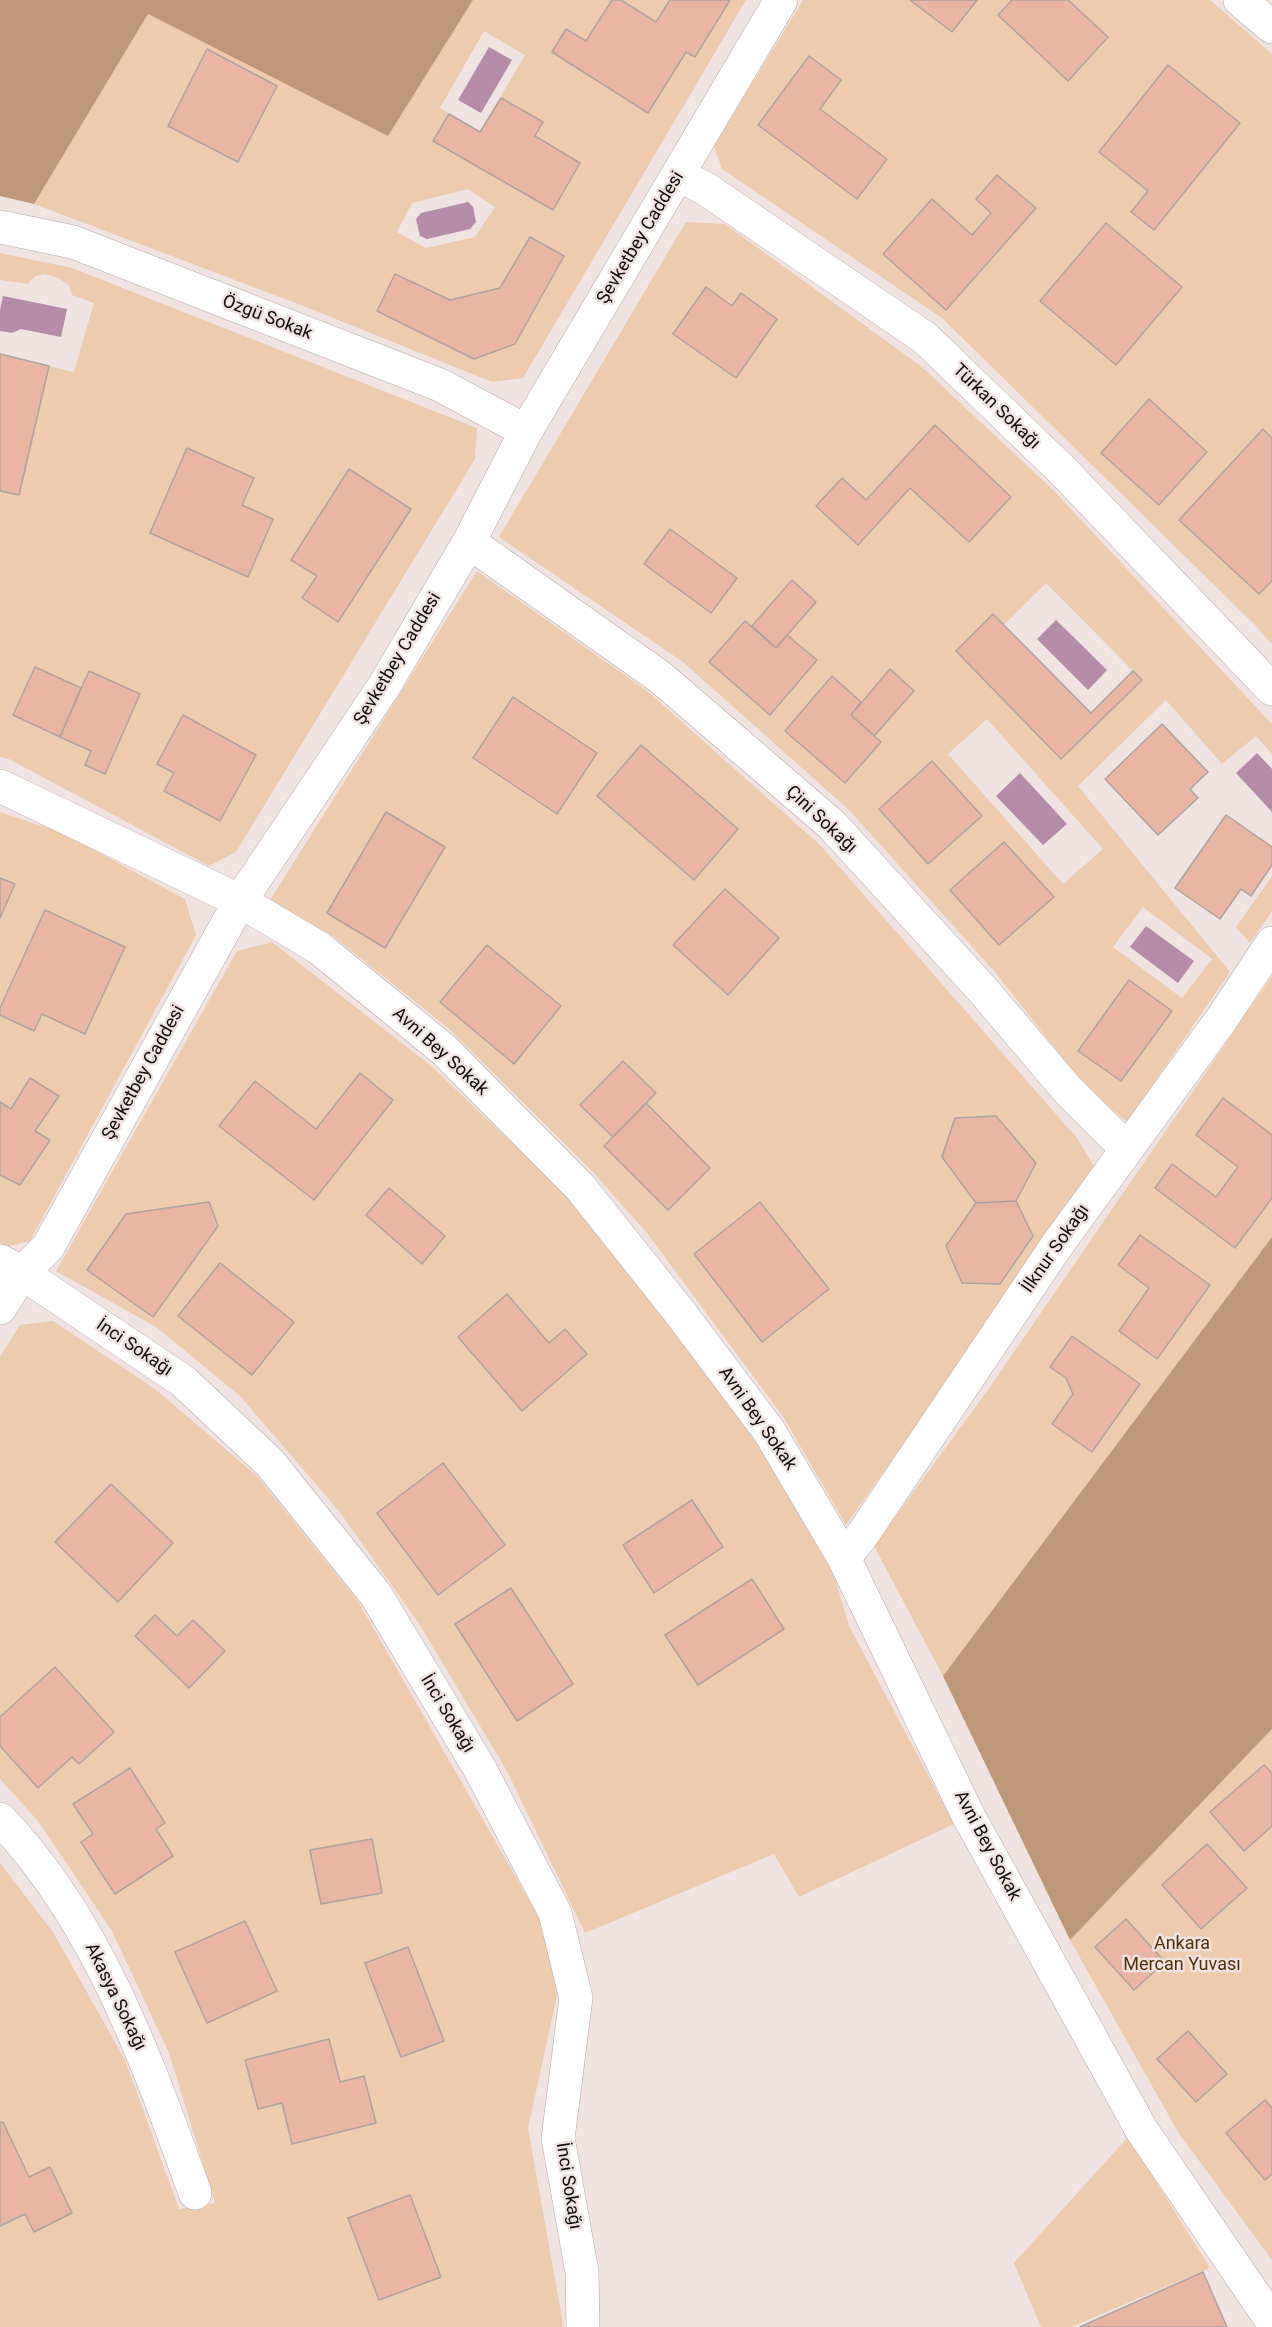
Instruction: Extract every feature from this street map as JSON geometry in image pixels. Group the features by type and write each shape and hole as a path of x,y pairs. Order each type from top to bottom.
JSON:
{"street":[{"name":"Şevketbey Caddesi","path":"0,1308 11,1267 48,1247 240,901 384,686 469,542 526,431 781,0"},
{"path":"1240,0 1272,27"},
{"name":"Türkan Sokağı","path":"679,175 706,189 925,338 1063,471 1272,689"},
{"name":"Özgü Sokak","path":"0,227 84,246 440,385 526,431"},
{"name":"Çini Sokağı","path":"469,542 660,677 832,825 981,988 1066,1088 1127,1149"},
{"name":"Avni Bey Sokak","path":"0,786 240,901 319,948 442,1049 580,1187 678,1310 769,1431 844,1558 968,1815 1141,2129 1272,2321"},
{"name":"İlknur Sokağı","path":"844,1558 863,1534 1055,1248 1221,1020 1272,943"},
{"name":"İnci Sokağı","path":"11,1267 184,1382 270,1463 376,1595 480,1769 555,1913 576,1998 558,2138 582,2272 583,2327"},
{"name":"Akasya Sokağı","path":"0,1819 16,1836 80,1924 148,2063 195,2193"}],"green space":[{"path":"473,0 746,0 523,378 492,382 301,305 34,204 148,14 388,136","holes":["484,31 525,55 480,132 440,108","468,189 495,207 475,237 426,248 397,232 412,203"]},
{"path":"803,0 1210,0 1272,54 1272,644 942,318 722,169 714,146"},
{"path":"686,222 725,224 922,367 1053,490 1272,724 1272,754 1256,736 1222,764 1166,700 1078,786 1230,972 1127,1122 1086,1088 995,972 849,810 683,662 499,537","holes":["1046,583 1133,671 1091,713 1004,625","987,719 1103,849 1063,884 948,754","1143,907 1212,959 1182,998 1113,947"]},
{"path":"0,253 72,268 477,428 475,459 236,852 209,866 9,759 0,757 0,354 74,372 94,303 72,295 69,285 45,274 35,276 28,284 0,280"},
{"path":"477,571 646,690 820,845 1077,1138 1095,1168 846,1525 782,1415 647,1233 591,1170 448,1028 334,937 270,900"},
{"path":"0,812 62,833 185,899 196,935 30,1241 5,1247 0,1244"},
{"path":"1272,876 1272,911 1250,943 1236,927"},
{"path":"272,942 430,1065 572,1200 754,1436 834,1575 849,1626 954,1824 799,1897 774,1854 585,1933 507,1771 418,1622 339,1511 240,1396 156,1327 56,1271 237,951"},
{"path":"1272,976 1272,1237 943,1676 874,1546 990,1387"},
{"path":"53,1321 155,1389 257,1476 358,1601 541,1921 558,1991 528,2128 562,2327 0,2327 0,1863 53,1932 125,2060 179,2209 215,2203 169,2053 112,1931 38,1821 0,1779 0,1357 20,1325"},
{"name":"Ankara Mercan Yuvası","path":"1272,1729 1272,2260 1178,2132 1070,1940"},
{"path":"1128,2137 1210,2268 1071,2327 1041,2327 1014,2263"}],"shaded area":[{"path":"0,0 473,0 388,136 148,14 34,204 0,196"},
{"path":"489,47 512,60 481,113 458,100"},
{"path":"468,202 473,207 476,222 470,229 427,239 420,236 416,219 421,213"},
{"path":"3,296 67,309 61,337 21,329 12,333 0,331"},
{"path":"1056,620 1107,670 1088,690 1037,639"},
{"path":"1257,753 1272,769 1272,812 1236,773"},
{"path":"1020,773 1067,824 1043,845 996,796"},
{"path":"1146,926 1194,961 1178,983 1130,947"},
{"path":"1272,1237 1272,1729 1070,1940 943,1676"}],"building":[{"path":"612,0 621,0 656,22 670,0 730,0 695,57 686,52 648,113 552,52 566,29 586,41"},
{"path":"910,0 977,0 952,32"},
{"path":"1012,0 1068,0 1108,37 1068,81 998,15"},
{"path":"207,49 277,86 238,162 168,126"},
{"path":"809,56 841,80 820,109 887,159 857,199 758,125"},
{"path":"1168,65 1240,123 1154,230 1131,212 1148,191 1099,152"},
{"path":"501,98 543,122 535,136 580,163 553,210 433,141 449,114 480,132"},
{"path":"997,175 1036,208 946,310 883,254 932,199 972,235 991,213 976,199"},
{"path":"1106,223 1182,287 1116,365 1040,301"},
{"path":"530,237 564,256 515,344 474,359 377,311 395,274 450,300 500,288"},
{"path":"706,287 732,306 741,293 777,319 736,378 673,334"},
{"path":"0,354 49,366 19,495 0,491"},
{"path":"1149,399 1207,452 1159,505 1101,453"},
{"path":"935,425 1011,497 969,542 910,488 858,545 816,506 842,478 866,500"},
{"path":"1263,429 1272,438 1272,581 1259,594 1179,520"},
{"path":"187,448 254,478 242,505 273,519 248,577 150,533"},
{"path":"349,469 411,509 338,622 302,598 317,576 291,560"},
{"path":"670,529 737,578 711,613 644,564"},
{"path":"792,580 816,602 776,648 752,626"},
{"path":"993,614 1091,713 1133,671 1142,680 1061,759 956,651"},
{"path":"745,621 776,648 787,635 817,660 770,715 709,662"},
{"path":"35,667 81,688 60,737 13,715"},
{"path":"890,669 914,691 874,736 851,715"},
{"path":"89,671 140,694 105,774 85,765 91,751 60,737"},
{"path":"832,676 861,702 851,715 881,742 845,783 785,731"},
{"path":"513,697 597,753 557,814 473,758"},
{"path":"183,715 256,755 220,821 164,791 174,773 157,764"},
{"path":"1162,724 1208,772 1190,789 1198,798 1158,835 1105,779"},
{"path":"641,745 738,829 694,880 597,796"},
{"path":"932,761 982,816 928,864 879,809"},
{"path":"386,812 445,847 385,948 327,913"},
{"path":"1226,815 1272,847 1272,865 1251,896 1241,889 1220,919 1175,888"},
{"path":"1004,842 1054,897 999,945 950,890"},
{"path":"0,878 15,884 0,918"},
{"path":"725,889 779,938 728,995 673,945"},
{"path":"45,910 125,947 85,1034 42,1014 34,1031 0,1015 0,1008"},
{"path":"487,945 561,1006 514,1064 440,1002"},
{"path":"1129,980 1172,1011 1121,1081 1078,1051"},
{"path":"623,1061 656,1093 613,1137 580,1105"},
{"path":"360,1073 393,1100 314,1200 219,1126 255,1081 316,1129"},
{"path":"30,1078 59,1096 35,1131 50,1140 20,1185 0,1175 0,1102 11,1109"},
{"path":"1223,1098 1272,1135 1272,1198 1235,1248 1155,1188 1172,1164 1216,1197 1238,1167 1196,1135"},
{"path":"646,1103 710,1168 668,1210 604,1146"},
{"path":"996,1116 1036,1163 1016,1201 976,1203 942,1157 955,1118"},
{"path":"389,1188 445,1236 422,1264 366,1215"},
{"path":"1016,1201 1033,1236 1000,1284 962,1283 946,1246 976,1203"},
{"path":"209,1202 218,1226 153,1317 87,1270 126,1214"},
{"path":"760,1202 829,1289 762,1342 694,1254"},
{"path":"1140,1235 1210,1285 1157,1359 1119,1331 1149,1288 1118,1265"},
{"path":"220,1263 294,1322 252,1375 178,1316"},
{"path":"507,1294 549,1343 565,1329 587,1354 522,1411 458,1337"},
{"path":"1072,1336 1140,1384 1092,1452 1052,1424 1073,1394 1066,1378 1050,1367"},
{"path":"443,1463 505,1545 438,1595 377,1513"},
{"path":"111,1484 173,1543 118,1602 55,1542"},
{"path":"692,1500 723,1547 654,1593 623,1545"},
{"path":"752,1579 784,1629 698,1685 665,1635"},
{"path":"511,1588 573,1684 517,1721 455,1624"},
{"path":"155,1615 177,1636 193,1620 225,1651 189,1688 135,1636"},
{"path":"55,1667 114,1732 79,1764 72,1757 38,1788 0,1746 0,1717"},
{"path":"1264,1765 1272,1773 1272,1826 1244,1851 1210,1812"},
{"path":"130,1768 165,1823 156,1829 173,1856 115,1894 81,1842 93,1834 73,1804"},
{"path":"372,1839 382,1893 321,1904 310,1850"},
{"path":"1207,1844 1247,1888 1201,1929 1162,1885"},
{"path":"1126,1919 1165,1962 1134,1990 1095,1947"},
{"path":"245,1921 277,1991 207,2023 175,1952"},
{"path":"408,1947 444,2041 401,2057 365,1963"},
{"path":"1188,2031 1227,2074 1196,2102 1157,2059"},
{"path":"329,2039 340,2082 364,2076 376,2123 292,2144 282,2103 258,2109 245,2060"},
{"path":"1265,2100 1272,2108 1272,2174 1265,2180 1226,2133"},
{"path":"3,2122 29,2177 50,2167 72,2213 34,2232 25,2214 0,2226 0,2123"},
{"path":"410,2195 441,2277 379,2300 348,2218"},
{"path":"1203,2272 1227,2327 1080,2327"}]}
